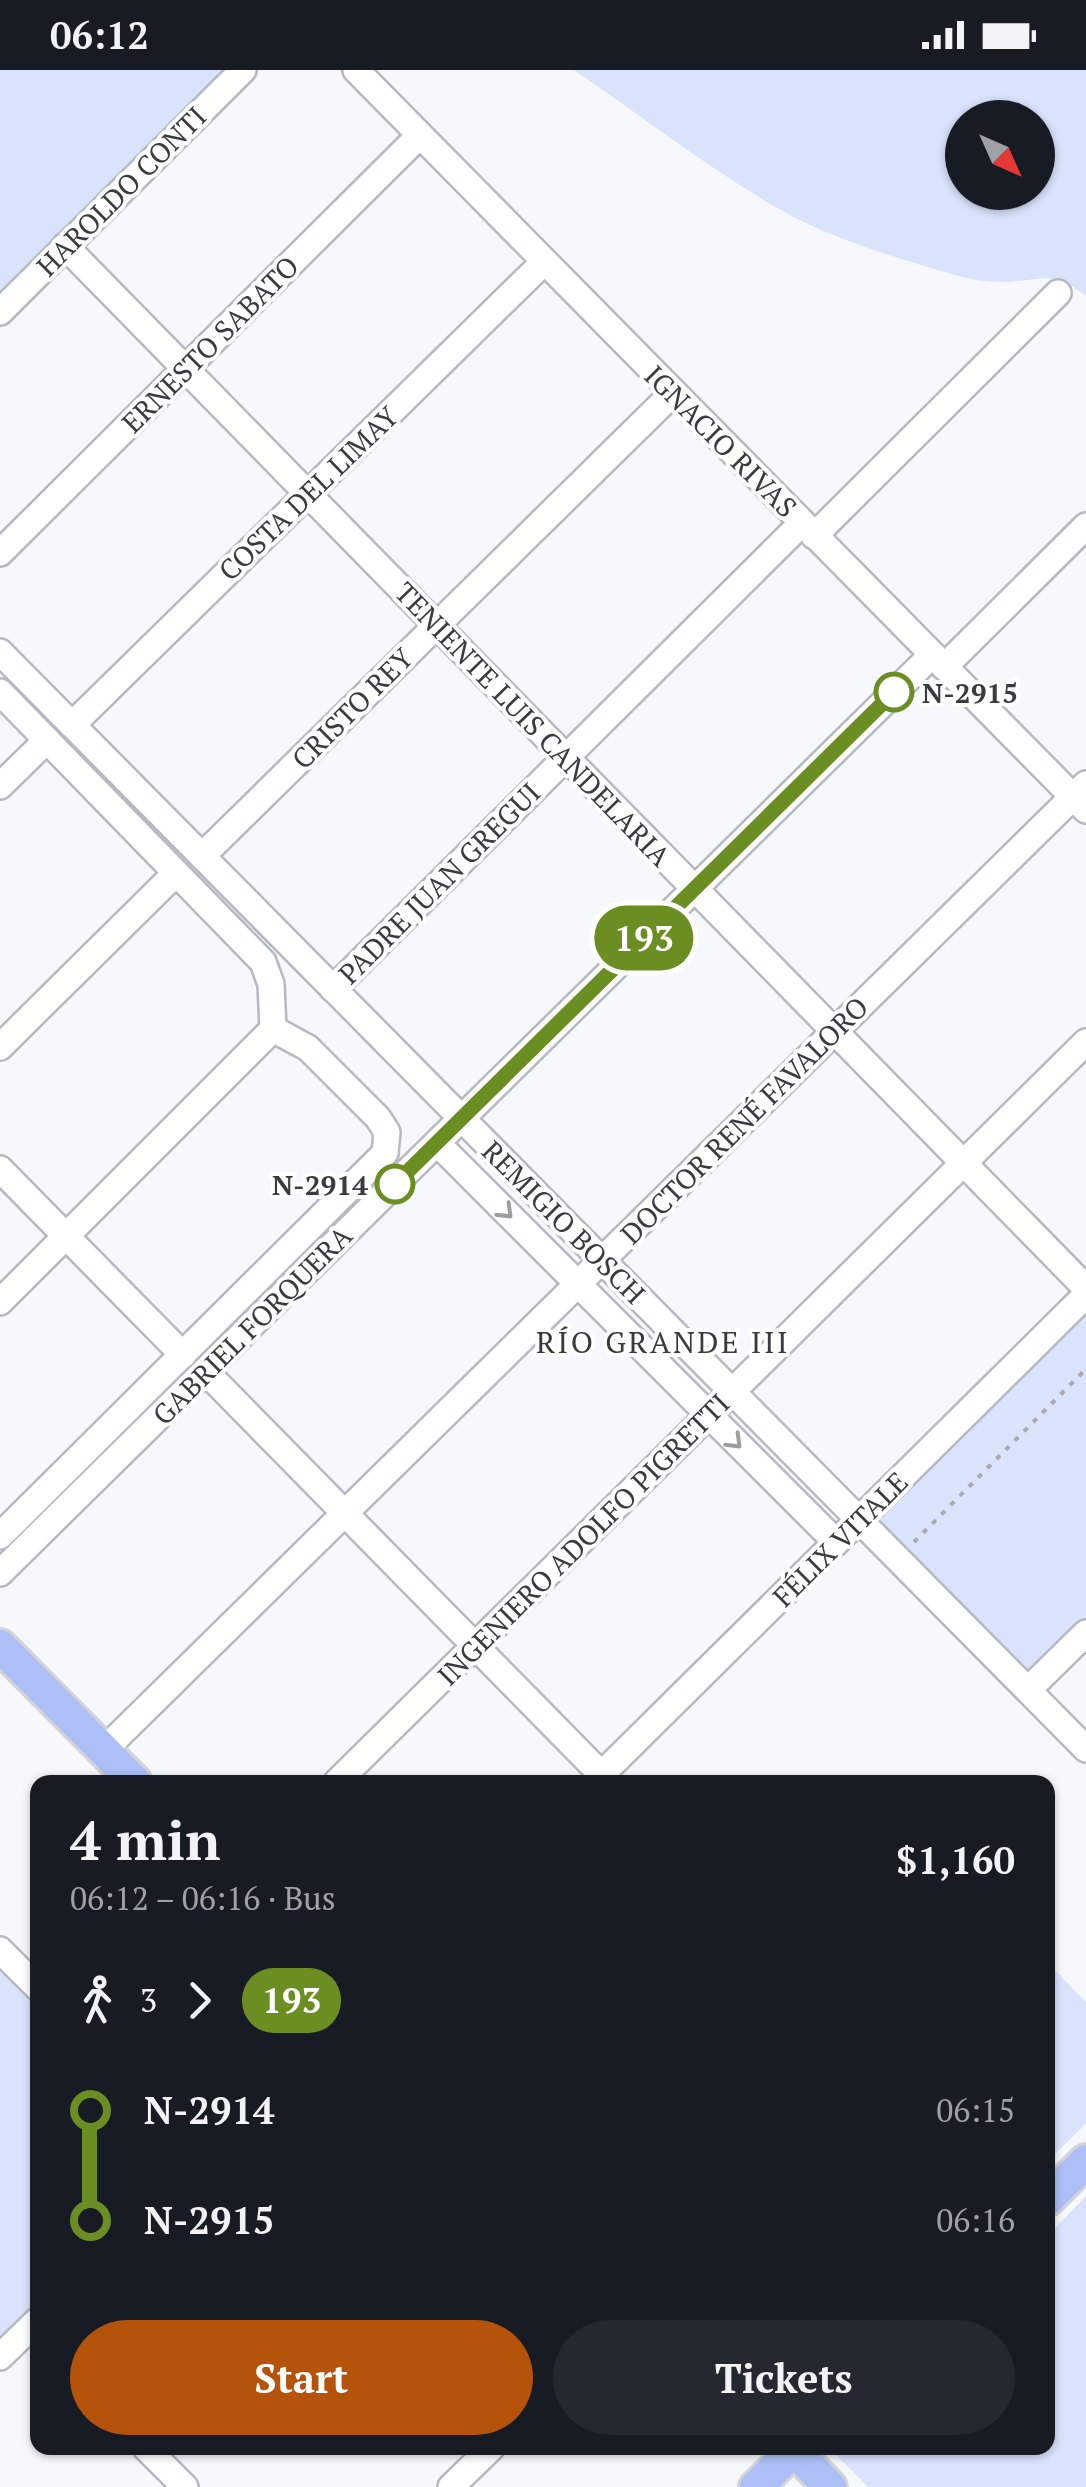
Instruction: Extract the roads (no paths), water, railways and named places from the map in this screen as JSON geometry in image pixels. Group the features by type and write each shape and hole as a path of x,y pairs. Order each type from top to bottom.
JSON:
{"main road":[{"path":"0,1646 127,1775"},
{"path":"1055,2191 1086,2160"},
{"path":"756,2487 787,2455"},
{"path":"800,2455 830,2487"}],"street":[{"name":"HAROLDO CONTI","path":"0,312 243,70"},
{"name":"IGNACIO RIVAS","path":"356,70 938,661 1082,797"},
{"name":"ERNESTO SABATO","path":"0,553 420,135"},
{"name":"TENIENTE LUIS CANDELARIA","path":"65,246 1086,1291"},
{"name":"COSTA DEL LIMAY","path":"72,725 544,262"},
{"name":"PADRE JUAN GREGUI","path":"332,989 566,757 1058,292"},
{"name":"CRISTO REY","path":"202,856 673,392"},
{"name":"GABRIEL FORQUERA","path":"0,1573 694,888 1086,526"},
{"name":"REMIGIO BOSCH","path":"0,652 1086,1750"},
{"path":"0,692 267,969 273,1030 0,1302"},
{"path":"0,786 46,740"},
{"name":"DOCTOR RENÉ FAVALORO","path":"103,1751 834,1031 1082,797"},
{"path":"0,1047 176,873"},
{"name":"GABRIEL FORQUERA","path":"0,1536 385,1153 388,1139 378,1118 308,1048 273,1030"},
{"name":"INGENIERO ADOLFO PIGRETTI","path":"344,1775 1086,1042"},
{"name":"REMIGIO BOSCH","path":"437,1143 836,1542"},
{"path":"0,1170 183,1355"},
{"name":"FÉLIX VITALE","path":"602,1775 1086,1291"},
{"path":"205,1372 475,1646 594,1775"},
{"path":"1028,1690 1086,1633"},
{"path":"0,1950 30,1980"},
{"path":"0,2357 30,2331"},
{"path":"153,2455 186,2487"},
{"path":"451,2487 484,2455"}],"place":[{"name":"N-2915","path":"894,692"},
{"name":"N-2914","path":"395,1184"}],"district":[{"name":"RÍO GRANDE III","path":"663,1342"}]}
